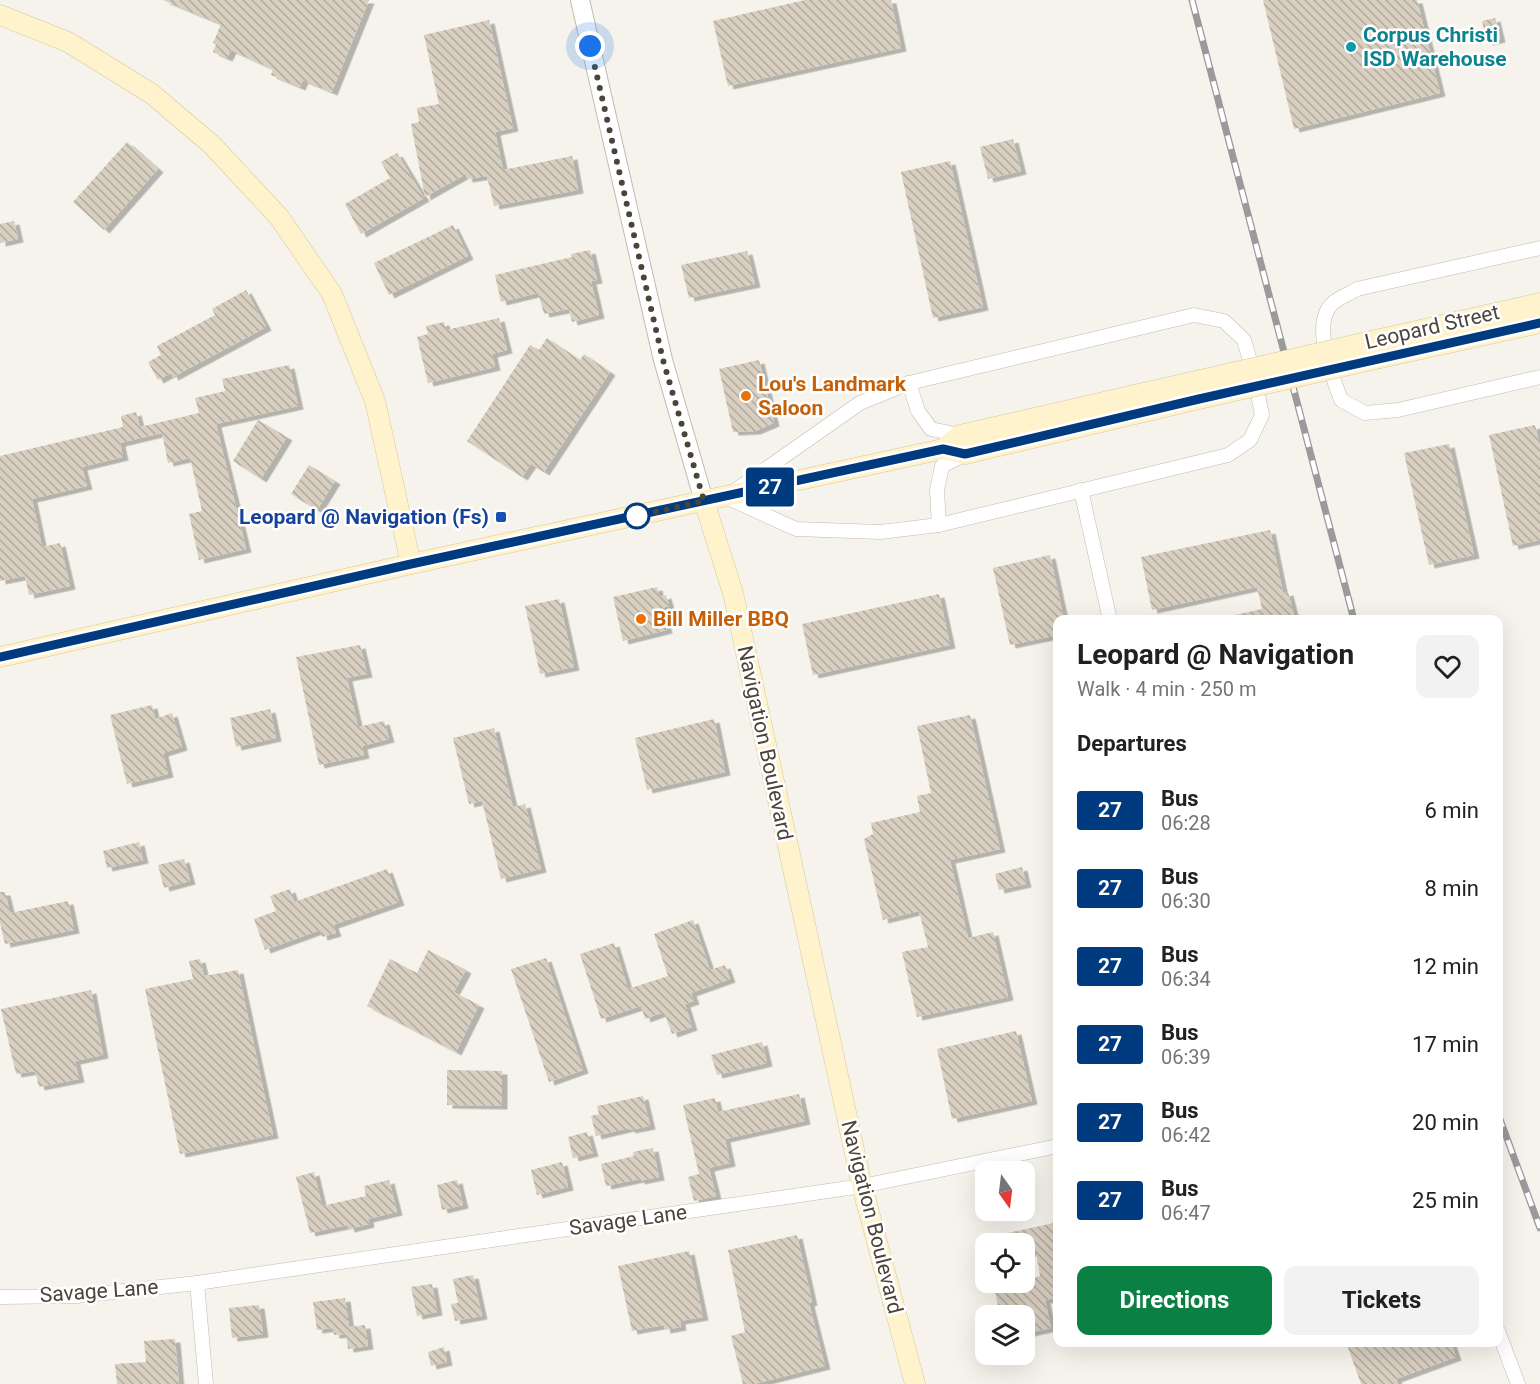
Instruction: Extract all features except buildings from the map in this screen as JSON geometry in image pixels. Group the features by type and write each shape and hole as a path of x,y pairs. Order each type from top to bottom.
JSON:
{"main road":[{"path":"0,15 68,42 152,94 212,145 279,217 332,294 375,401 411,564"},
{"name":"Leopard Street","path":"943,449 960,435 1197,390 1378,349 1540,303"},
{"name":"Leopard Street","path":"1378,349 1540,323"},
{"name":"Leopard Street","path":"0,657 411,564 943,449 965,454 1197,390"},
{"name":"Navigation Boulevard","path":"704,501 735,602 862,1186 915,1384"}],"street":[{"name":"Navigation Boulevard","path":"580,0 663,360 704,501"},
{"path":"1540,248 1358,289 1332,304 1323,322 1327,362 1341,400 1365,413 1398,410 1540,377"},
{"path":"1194,315 1224,321 1244,340 1262,415 1250,440 1228,455 939,525 880,532 796,529 726,497 860,404 909,383 1194,315"},
{"path":"909,383 918,411 931,429 960,435"},
{"path":"939,525 937,490 942,466 965,454"},
{"path":"1081,490 1109,615"},
{"name":"Savage Lane","path":"0,1297 77,1296 197,1283 862,1186 1053,1147"},
{"path":"197,1283 206,1384"},
{"path":"1503,1344 1518,1384"}],"railway":[{"path":"1192,0 1353,615"},
{"path":"1503,1128 1540,1228"}],"bus line":[{"name":"27","path":"0,657 411,564 943,449 965,454 1540,323"}],"place":[{"name":"Corpus Christi ISD Warehouse","path":"1351,47"},
{"name":"Lou's Landmark Saloon","path":"746,396"},
{"name":"Leopard @ Navigation (Fs)","path":"501,517"},
{"name":"Bill Miller BBQ","path":"641,619"}],"route":[{"path":"590,46 663,360 704,501 637,516"}]}
